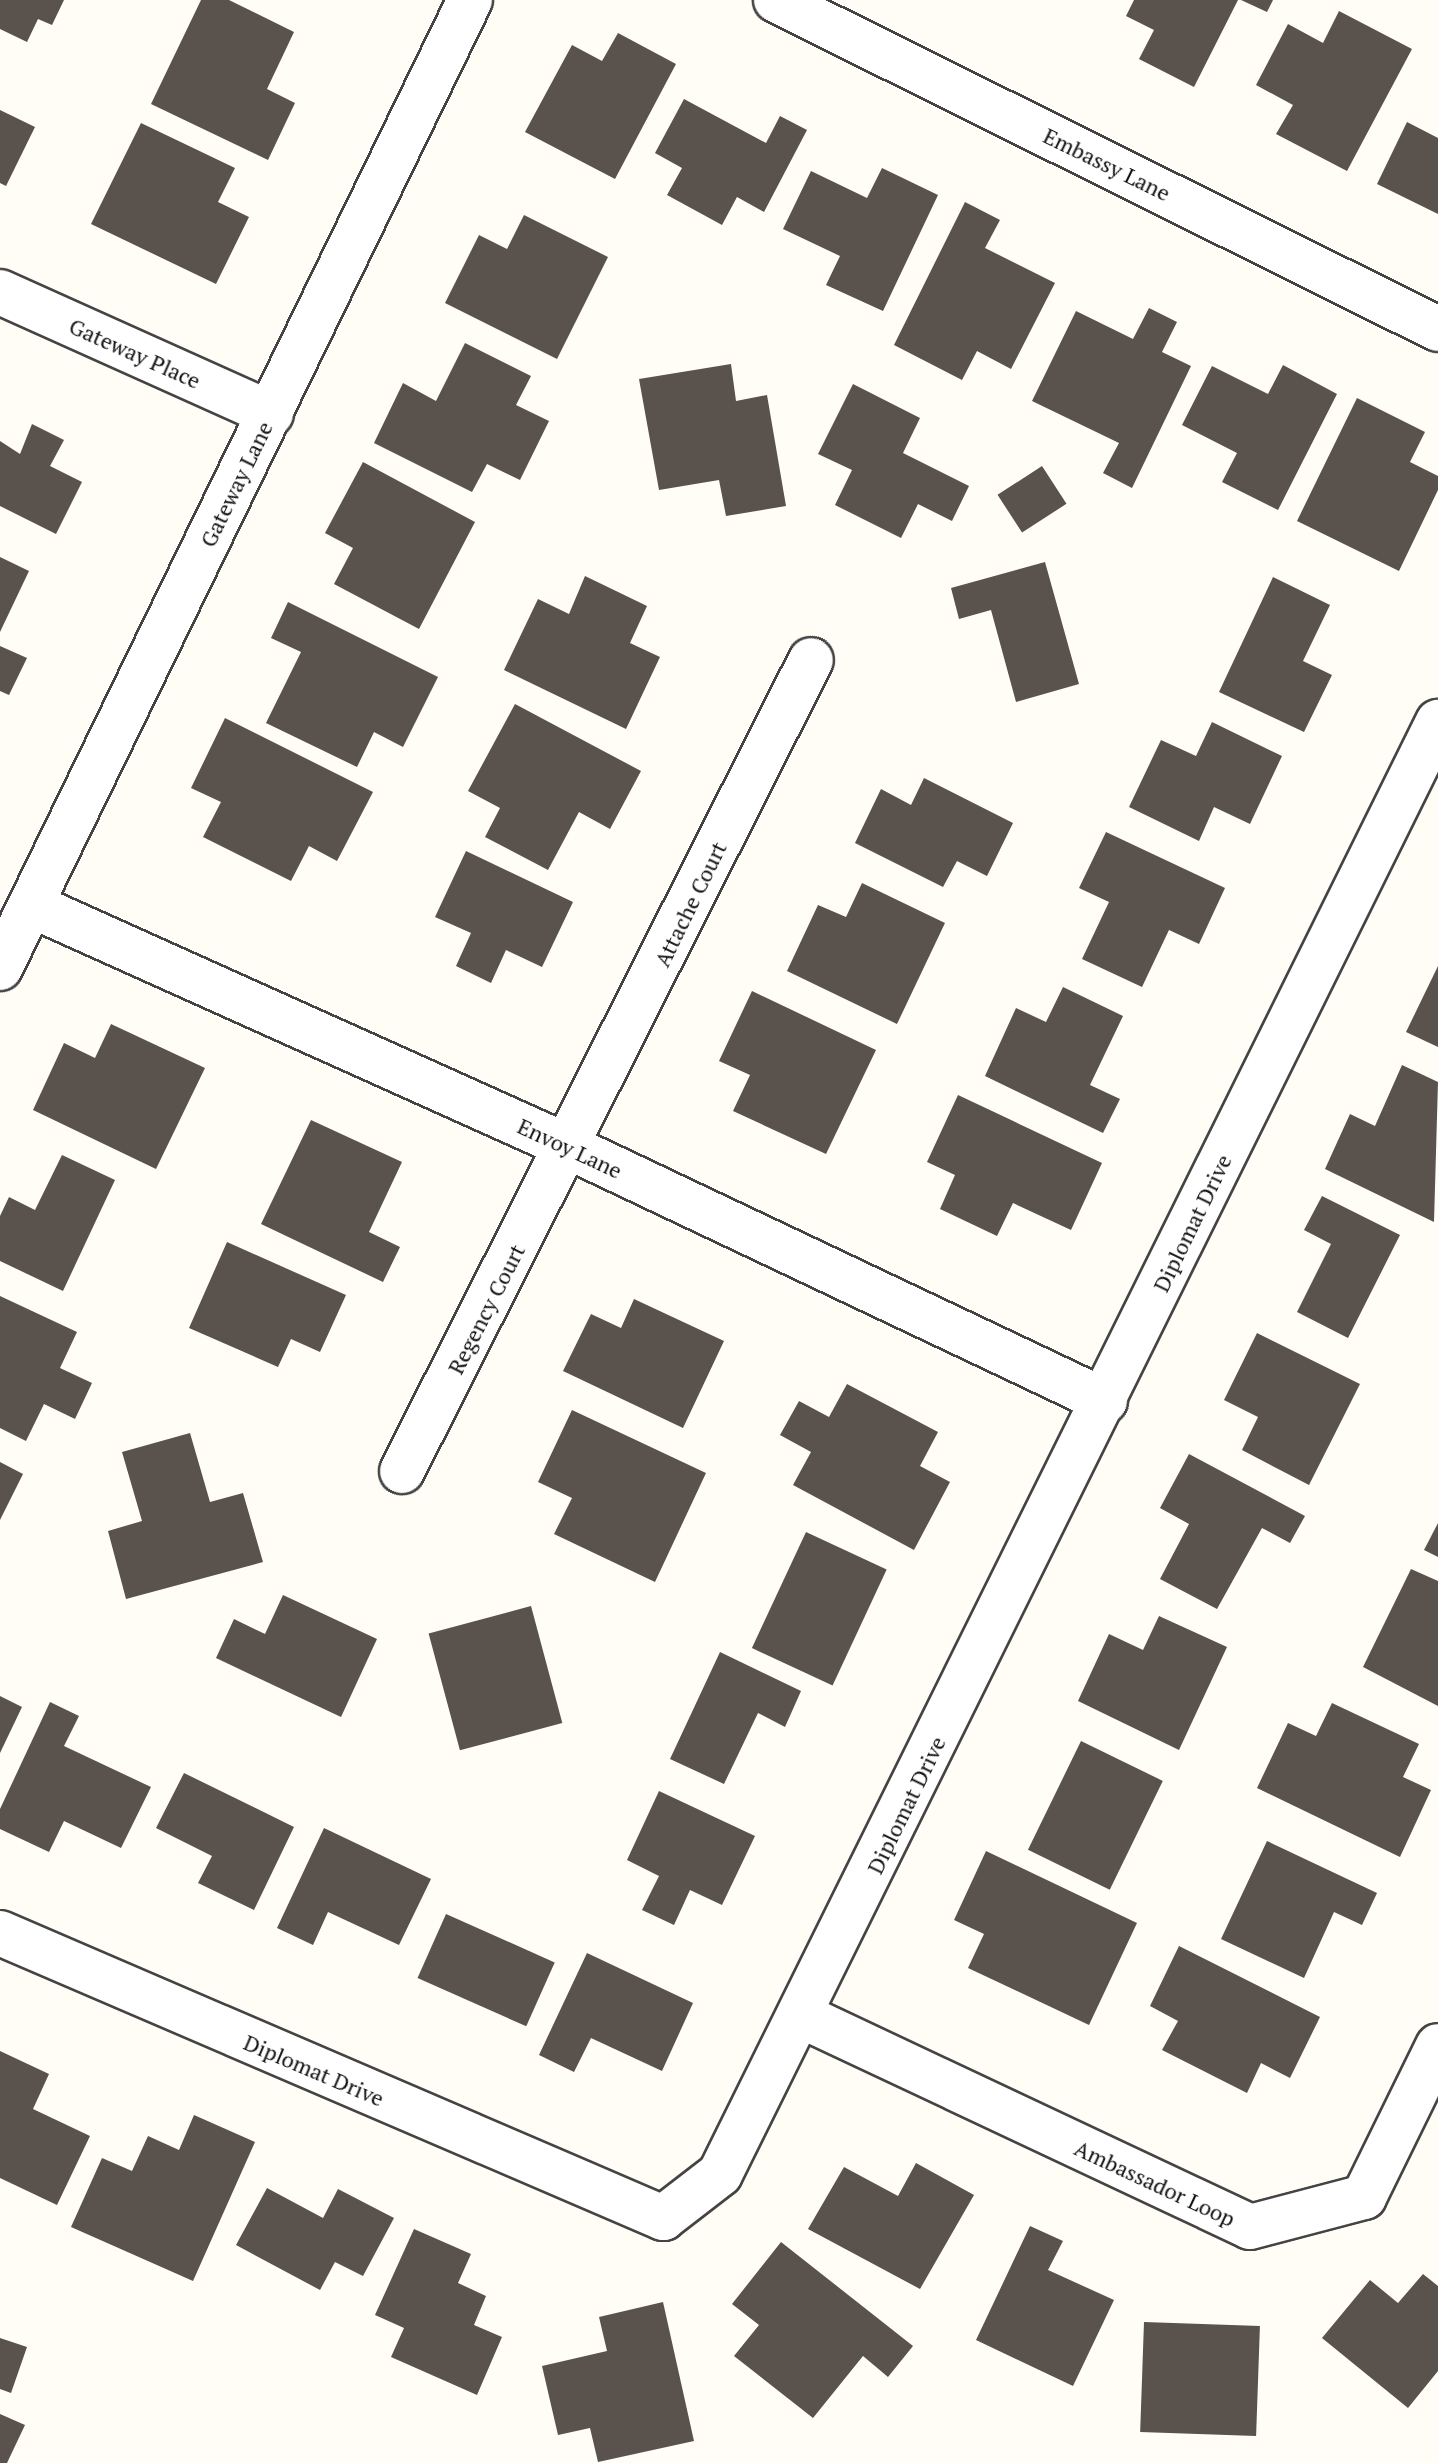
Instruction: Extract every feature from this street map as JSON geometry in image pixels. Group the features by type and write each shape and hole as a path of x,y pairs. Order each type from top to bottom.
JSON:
{"street":[{"name":"Gateway Lane","path":"0,968 470,0"},
{"name":"Embassy Lane","path":"776,0 1438,329"},
{"name":"Gateway Place","path":"0,292 271,414"},
{"name":"Attache Court","path":"569,1147 811,660"},
{"name":"Diplomat Drive","path":"0,1933 663,2218 720,2174 802,2016 1438,722"},
{"name":"Envoy Lane","path":"31,905 569,1147 1105,1401"},
{"name":"Regency Court","path":"402,1471 569,1147"},
{"name":"Ambassador Loop","path":"802,2016 1250,2227 1364,2197 1438,2046"}],"building":[{"path":"0,0 64,0 52,25 38,19 27,42 0,29"},
{"path":"201,0 229,0 294,32 267,89 295,103 268,160 151,104"},
{"path":"1134,0 1238,0 1194,87 1139,59 1154,30 1126,16"},
{"path":"1241,0 1273,0 1267,12"},
{"path":"1339,11 1412,49 1347,171 1276,134 1293,105 1256,85 1288,24 1323,43"},
{"path":"618,33 676,64 615,179 525,132 572,45 602,61"},
{"path":"684,99 766,143 780,116 807,130 764,212 737,197 722,225 667,195 682,168 655,153"},
{"path":"0,110 35,127 6,186 0,183"},
{"path":"1407,122 1438,138 1438,214 1377,184"},
{"path":"141,123 235,168 218,202 249,217 216,284 91,224"},
{"path":"882,168 938,195 883,311 826,285 840,256 783,229 811,171 867,198"},
{"path":"965,202 1000,220 985,248 1055,283 1011,369 977,351 962,380 894,345"},
{"path":"524,215 608,257 557,359 445,303 479,235 507,249"},
{"path":"1149,308 1177,322 1162,352 1191,366 1132,488 1103,473 1119,443 1032,401 1076,311 1133,339"},
{"path":"465,343 531,376 516,405 549,421 520,480 487,464 472,492 374,443 403,383 436,401"},
{"path":"731,364 736,401 767,395 786,506 726,516 719,480 659,490 639,379"},
{"path":"1283,365 1337,394 1278,510 1222,482 1237,453 1182,425 1212,366 1268,394"},
{"path":"853,384 920,418 903,453 969,486 952,521 918,504 901,538 835,505 852,470 818,454"},
{"path":"1357,398 1425,432 1410,462 1438,476 1438,490 1399,571 1297,521"},
{"path":"32,424 64,440 50,466 82,482 56,534 0,506 0,441 20,454"},
{"path":"363,462 475,522 419,629 334,584 353,548 325,533"},
{"path":"1042,466 1067,504 1022,533 998,495"},
{"path":"0,557 29,571 0,632"},
{"path":"1045,562 1079,684 1016,702 991,610 959,619 951,588"},
{"path":"585,576 647,606 630,643 660,657 626,729 504,670 538,599 569,614"},
{"path":"1273,577 1330,605 1303,661 1332,675 1304,732 1219,692"},
{"path":"288,602 438,677 403,747 374,732 357,767 266,723 301,652 271,638"},
{"path":"0,646 27,658 9,695 0,691"},
{"path":"515,704 641,771 610,829 579,812 548,870 485,837 500,808 468,791"},
{"path":"225,718 373,792 337,861 309,846 291,881 203,837 221,802 191,788"},
{"path":"1212,722 1282,756 1250,824 1214,807 1199,841 1129,807 1161,740 1196,756"},
{"path":"924,778 1013,823 987,876 957,861 943,887 855,843 881,789 911,805"},
{"path":"1106,832 1225,888 1199,944 1169,930 1142,987 1082,959 1109,902 1079,888"},
{"path":"466,851 573,902 542,967 506,950 491,983 456,966 471,933 435,917"},
{"path":"862,883 945,923 897,1024 787,971 818,905 846,917"},
{"path":"1438,966 1438,1047 1406,1032"},
{"path":"1063,987 1123,1016 1090,1085 1120,1099 1103,1133 985,1076 1016,1008 1046,1022"},
{"path":"752,991 876,1050 826,1154 733,1111 750,1075 719,1061"},
{"path":"111,1024 205,1068 156,1169 33,1110 64,1043 95,1058"},
{"path":"1402,1065 1438,1082 1434,1222 1325,1169 1350,1114 1375,1126"},
{"path":"958,1095 1102,1163 1071,1230 1013,1203 997,1236 940,1209 955,1175 927,1162"},
{"path":"311,1120 402,1162 369,1232 400,1247 383,1282 261,1224"},
{"path":"62,1155 115,1180 63,1291 0,1261 0,1216 9,1197 35,1210"},
{"path":"1322,1196 1400,1235 1348,1338 1297,1312 1331,1244 1304,1230"},
{"path":"227,1242 346,1295 320,1352 291,1339 278,1367 189,1328"},
{"path":"0,1296 77,1332 60,1368 92,1383 75,1419 44,1404 26,1441 0,1428"},
{"path":"634,1299 724,1341 683,1428 563,1371 591,1314 621,1328"},
{"path":"1257,1333 1360,1384 1309,1485 1242,1450 1258,1417 1224,1400"},
{"path":"847,1384 938,1432 920,1466 950,1482 914,1550 793,1485 811,1452 780,1435 799,1401 829,1417"},
{"path":"572,1410 706,1473 655,1582 554,1534 572,1498 538,1482"},
{"path":"190,1433 210,1502 243,1493 263,1562 126,1599 108,1531 142,1521 122,1452"},
{"path":"1189,1454 1305,1516 1290,1543 1262,1528 1217,1609 1160,1579 1189,1524 1160,1508"},
{"path":"0,1462 23,1474 0,1520"},
{"path":"1438,1523 1438,1557 1424,1550"},
{"path":"806,1532 887,1570 833,1686 752,1648"},
{"path":"1411,1569 1438,1581 1438,1706 1363,1667"},
{"path":"283,1595 377,1639 341,1717 216,1658 234,1619 265,1634"},
{"path":"531,1606 562,1723 460,1750 429,1633"},
{"path":"1159,1616 1227,1647 1179,1750 1078,1701 1109,1634 1143,1650"},
{"path":"720,1652 801,1691 785,1727 758,1713 724,1784 670,1759"},
{"path":"0,1696 22,1707 0,1753"},
{"path":"50,1702 79,1716 64,1746 151,1787 121,1848 64,1821 49,1852 0,1829 0,1809"},
{"path":"1332,1703 1419,1744 1403,1777 1431,1790 1400,1857 1257,1788 1288,1723 1316,1736"},
{"path":"1081,1741 1163,1781 1110,1890 1028,1850"},
{"path":"184,1773 294,1827 254,1910 198,1883 212,1856 156,1828"},
{"path":"659,1791 755,1836 722,1905 690,1890 674,1925 642,1910 659,1876 627,1860"},
{"path":"324,1828 431,1879 399,1945 328,1912 313,1945 277,1928"},
{"path":"1267,1841 1377,1893 1362,1925 1334,1912 1304,1978 1221,1939"},
{"path":"986,1851 1137,1923 1089,2025 968,1968 984,1934 954,1920"},
{"path":"446,1914 555,1962 526,2026 418,1978"},
{"path":"1179,1946 1320,2017 1290,2078 1261,2063 1247,2093 1162,2050 1178,2021 1150,2006"},
{"path":"587,1953 693,2003 662,2071 591,2038 574,2072 539,2055"},
{"path":"0,2051 49,2074 33,2109 90,2136 57,2205 0,2178"},
{"path":"194,2115 255,2142 193,2281 71,2227 102,2158 132,2171 148,2136 179,2150"},
{"path":"916,2163 974,2195 920,2289 808,2229 844,2167 898,2196"},
{"path":"267,2188 323,2218 338,2189 394,2218 363,2276 335,2262 320,2290 236,2245"},
{"path":"1030,2226 1063,2241 1048,2270 1114,2300 1073,2386 976,2340"},
{"path":"414,2229 471,2254 458,2283 486,2296 474,2325 502,2337 477,2395 391,2357 404,2328 375,2315"},
{"path":"781,2242 913,2346 888,2377 863,2356 813,2418 734,2356 759,2325 732,2304"},
{"path":"1423,2274 1438,2286 1438,2371 1408,2408 1322,2338 1370,2280 1398,2303"},
{"path":"663,2302 694,2441 598,2462 590,2428 558,2435 542,2366 607,2351 599,2317"},
{"path":"1144,2322 1260,2326 1256,2436 1140,2432"},
{"path":"0,2338 27,2347 11,2393 0,2389"},
{"path":"0,2414 25,2425 7,2463 0,2463"}]}
